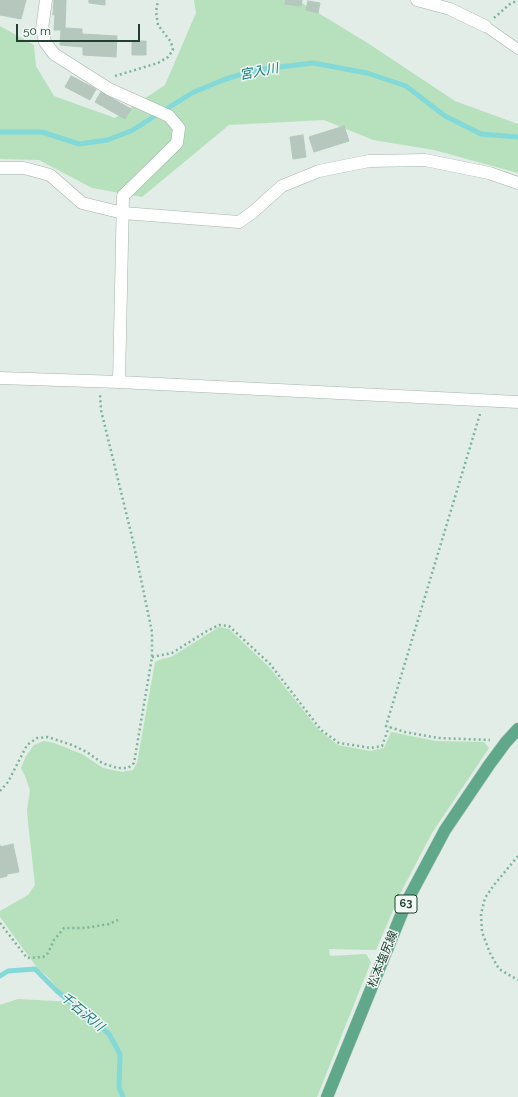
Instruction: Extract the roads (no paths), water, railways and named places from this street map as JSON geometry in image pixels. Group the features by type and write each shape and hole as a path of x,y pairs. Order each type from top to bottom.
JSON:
{"main road":[{"name":"松本塩尻線","path":"328,1097 406,903 445,830 506,742 518,729"}],"street":[{"path":"46,0 42,29 45,42 54,54 104,86 169,116 179,128 177,144 124,196 119,382"},
{"path":"416,0 450,9 485,26"},
{"path":"0,168 24,168 50,176 82,203 123,213 239,222 253,212 282,186 319,171 368,162 425,160 489,173 518,183"},
{"path":"0,378 119,382 518,402"}],"lane":[{"path":"485,26 518,49"}],"waterway":[{"name":"宮入川","path":"0,132 42,132 79,144 107,140 131,131 192,93 223,80 255,70 313,63 367,73 406,86 445,116 481,134 518,137"},
{"name":"千石沢川","path":"0,976 8,971 35,969 57,991 109,1034 120,1054 119,1087 123,1097"}]}
